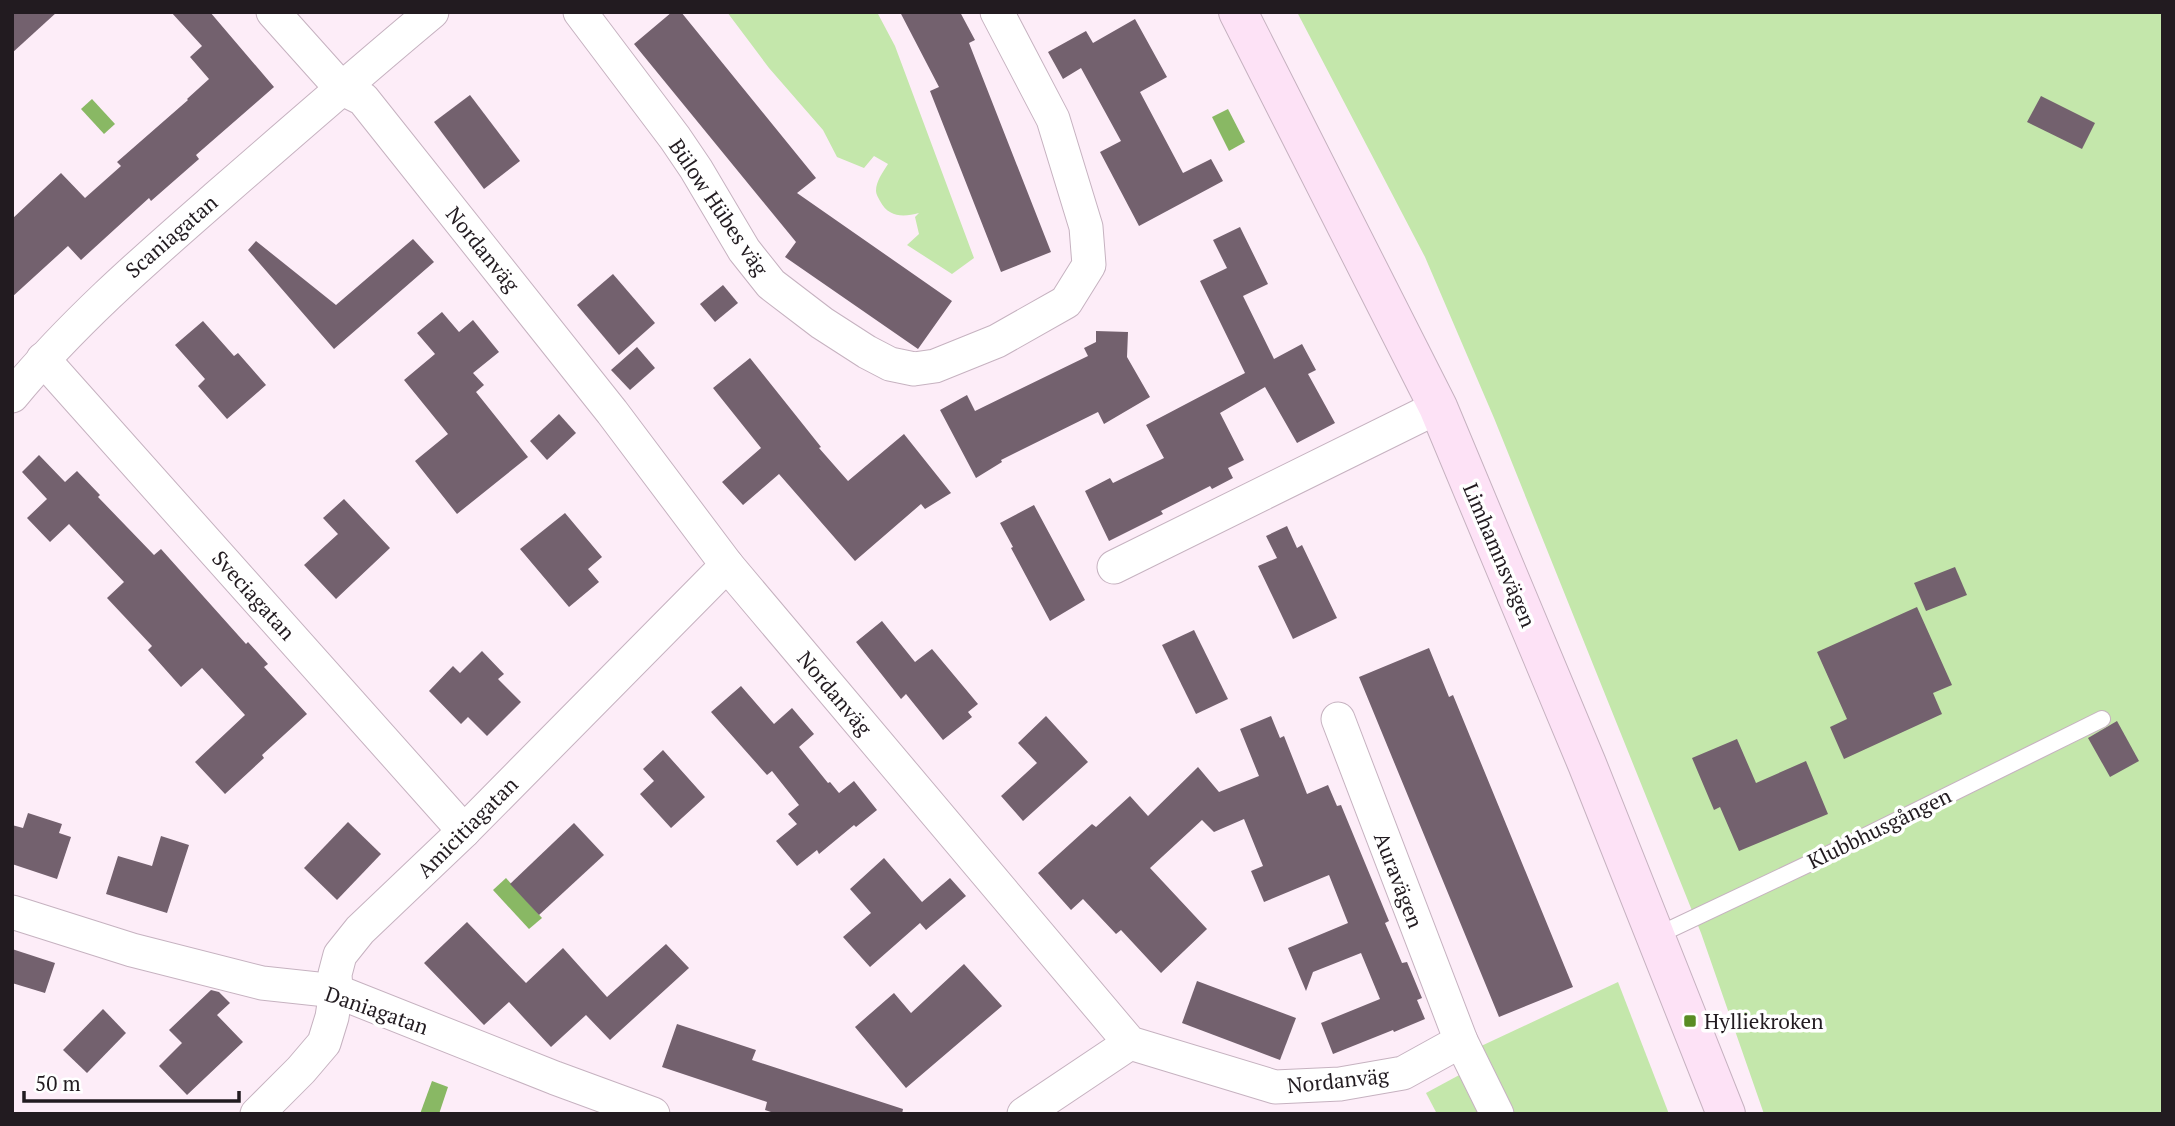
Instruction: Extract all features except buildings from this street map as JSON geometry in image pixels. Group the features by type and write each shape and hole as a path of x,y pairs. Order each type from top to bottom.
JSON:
{"main road":[{"name":"Limhamnsvägen","path":"1238,12 1438,407 1587,764 1726,1114"}],"street":[{"name":"Nordanväg","path":"273,12 341,88 363,99 612,412 727,565 1130,1043 1275,1087 1339,1084 1403,1073 1461,1041"},
{"path":"341,88 432,12"},
{"name":"Bülow Hübes väg","path":"580,12 696,169 744,250 771,284 822,323 867,352 890,364 914,369 935,366 997,341 1066,302 1089,265 1086,227 1053,119 997,12"},
{"name":"Scaniagatan","path":"12,396 43,359 120,281 341,88"},
{"name":"Sveciagatan","path":"43,359 464,831"},
{"path":"1114,566 1438,407"},
{"name":"Amicitiagatan","path":"257,1114 324,1043 332,1017 336,991 335,974 340,955 360,930 464,831 727,565"},
{"name":"Auravägen","path":"1338,719 1461,1041"},
{"name":"Daniagatan","path":"12,912 132,950 262,983 336,991 653,1114"},
{"path":"1461,1041 1497,1114"},
{"path":"1024,1114 1130,1043"}],"lane":[{"name":"Klubbhusgången","path":"1656,936 2102,719"}],"shaded area":[{"path":"727,12 877,12 895,46 974,258 952,274 907,245 919,234 915,217 919,213 897,215 888,211 880,201 876,187 888,164 874,156 864,168 837,157 823,130 769,68"},
{"path":"1297,12 2163,12 2163,1114 1764,1114 1701,933 1494,418 1425,257"},
{"path":"92,99 115,124 104,134 81,109"},
{"path":"1228,109 1245,142 1229,151 1212,117"},
{"path":"506,878 542,918 529,929 493,890"},
{"path":"1618,982 1669,1114 1512,1114 1479,1047"},
{"path":"1463,1073 1484,1114 1437,1114 1426,1093"},
{"path":"432,1081 448,1087 439,1114 420,1114"}],"place":[{"name":"Hylliekroken","path":"1690,1021"}]}
